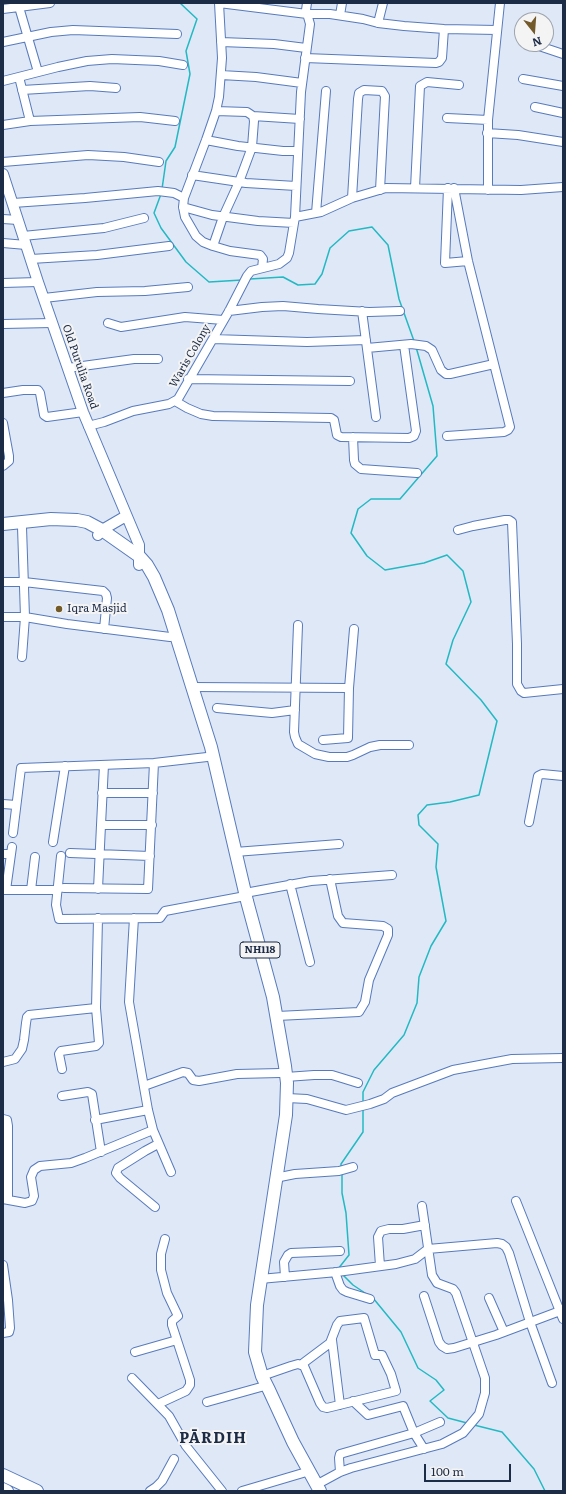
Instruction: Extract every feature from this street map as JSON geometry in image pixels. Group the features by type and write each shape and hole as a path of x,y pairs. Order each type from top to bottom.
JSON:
{"highway":[{"name":"NH118","path":"3,524 51,519 87,522 116,546 147,565 162,594 168,610 211,747 235,852 287,1098 286,1115 260,1279 255,1341 256,1357 261,1381 316,1489"},
{"name":"NH118","path":"3,530 22,527 68,524 100,532"},
{"name":"NH118","path":"139,561 156,594 207,757 243,895 277,1016 283,1075 282,1092 254,1282 250,1323 250,1347 252,1360 303,1473 316,1489"},
{"path":"3,1475 37,1491"},
{"path":"3,1489 7,1491"}],"main road":[{"name":"Old Purulia Road","path":"3,174 38,282 88,426 139,545 139,561"},
{"path":"100,532 126,516"}],"street":[{"path":"3,9 50,3"},
{"path":"307,3 306,7 307,14 310,24 302,83 294,220 289,253 287,258 279,264 262,268 263,259 260,255 213,246 203,242 196,236 185,218 183,207 184,198 216,111 222,42 219,3 307,14 340,15 378,23 444,29 497,30"},
{"path":"340,15 342,3"},
{"path":"378,23 383,3"},
{"path":"488,190 488,120 500,3"},
{"path":"19,7 38,72"},
{"path":"305,58 436,63 442,58 444,29"},
{"path":"3,42 27,36 73,30 177,34"},
{"path":"222,42 274,44 306,48"},
{"path":"3,82 38,72 87,61 112,59 183,65"},
{"path":"220,75 256,76 302,83"},
{"path":"19,77 30,122"},
{"path":"523,79 563,86"},
{"path":"415,188 420,86 426,82 459,84"},
{"path":"22,90 76,86 116,88"},
{"path":"352,198 358,98 359,93 364,90 382,91 385,96 380,190"},
{"path":"316,213 326,91"},
{"path":"534,107 563,113"},
{"path":"216,111 242,111 253,116 300,118"},
{"path":"213,246 222,217 239,182 252,147 253,116"},
{"path":"3,125 30,122 140,118 175,121"},
{"path":"447,118 488,120"},
{"path":"488,133 518,135 563,142"},
{"path":"206,140 283,151 298,151"},
{"path":"3,162 88,155 124,157 159,162"},
{"path":"192,175 239,182 296,186"},
{"path":"183,207 212,216 258,222 294,220 338,205 352,198 380,190 415,188 488,190 563,188"},
{"path":"447,436 504,432 510,428 451,188"},
{"path":"451,188 446,263 468,261"},
{"path":"12,203 158,191 168,192 184,198"},
{"path":"3,243 25,241 104,228 144,218"},
{"path":"3,219 18,220"},
{"path":"31,259 97,255 169,246"},
{"name":"Waris Colony","path":"88,426 104,422 133,411 169,404 175,401 224,320 244,279 251,271 262,268"},
{"path":"3,283 38,282"},
{"path":"44,298 97,292 145,291 188,287"},
{"path":"229,311 283,306 362,311 400,311"},
{"path":"362,311 376,417"},
{"path":"108,323 121,327 185,317 224,320"},
{"path":"3,324 52,323"},
{"path":"213,339 366,344 421,344 432,350 441,370 446,374 494,364"},
{"path":"175,401 200,414 213,416 331,418 334,420 338,436 409,438 416,434 416,431 408,344"},
{"path":"68,368 134,359 158,359"},
{"path":"188,379 350,381"},
{"path":"3,393 23,390 38,390 40,393 44,415 47,417 83,412"},
{"path":"3,423 9,456 9,461 3,466"},
{"path":"353,437 354,460 361,469 417,473"},
{"path":"458,530 505,520 512,522 517,644 517,684 524,693 563,689"},
{"path":"22,527 25,617 22,657"},
{"path":"3,582 24,582 103,591 106,594 104,629"},
{"path":"3,617 25,617 104,629 170,636"},
{"path":"298,626 297,688 294,732 296,740 302,747 315,754 347,757 370,747 380,745 410,745"},
{"path":"323,740 348,738 349,688 354,629"},
{"path":"192,687 349,688"},
{"path":"217,708 272,713 295,710"},
{"path":"13,834 21,768 154,763 207,757"},
{"path":"9,852 5,886 31,890 148,889 154,763"},
{"path":"98,889 104,765"},
{"path":"53,842 65,766"},
{"path":"529,822 538,776 542,774 563,776"},
{"path":"102,794 153,793"},
{"path":"3,804 16,805"},
{"path":"101,825 152,826"},
{"path":"235,852 339,844"},
{"path":"70,853 150,856"},
{"path":"61,856 61,889 56,905 59,919 160,918 164,911 290,884 330,879 392,875"},
{"path":"31,890 35,857"},
{"path":"277,1016 359,1012 365,1002 368,980 388,935 388,929 384,926 346,924 340,920 330,879"},
{"path":"290,884 310,962"},
{"path":"62,1069 59,1054 61,1051 96,1046 99,1043 96,1008 98,918"},
{"path":"134,918 129,1002 148,1110 158,1144 171,1172"},
{"path":"3,1062 15,1058 22,1049 27,1017 29,1015 96,1008"},
{"path":"287,1098 307,1099 346,1110 384,1099 392,1093 453,1070 512,1059 563,1058"},
{"path":"144,1086 183,1072 188,1073 196,1081 237,1074 332,1075 358,1083"},
{"path":"62,1096 91,1093 93,1097 95,1120 101,1152"},
{"path":"95,1120 148,1110"},
{"path":"3,1119 7,1120 8,1126 6,1200 25,1203 32,1201 34,1196 31,1177 36,1168 40,1166 71,1163 153,1130"},
{"path":"155,1207 120,1178 116,1171 133,1158 158,1144"},
{"path":"275,1178 295,1174 340,1171 353,1167"},
{"path":"424,1296 439,1342 447,1349 562,1313 516,1201"},
{"path":"316,1489 340,1472 442,1444 463,1433 476,1419 482,1405 486,1385 483,1371 456,1293 453,1289 438,1283 432,1275 422,1206"},
{"path":"380,1266 378,1237 381,1231 425,1225"},
{"path":"158,1404 189,1388 190,1380 172,1323 178,1316 167,1293 160,1262 164,1239"},
{"path":"260,1279 336,1272 380,1266 415,1259 428,1249 497,1243 502,1244 506,1247 509,1253 530,1322 552,1383"},
{"path":"285,1277 284,1262 291,1253 340,1251"},
{"path":"3,1265 10,1328 9,1332 3,1333"},
{"path":"336,1272 340,1286 343,1290 370,1299"},
{"path":"489,1298 504,1332"},
{"path":"207,1402 261,1381 292,1366 302,1364 330,1344 340,1321 364,1318 376,1355 382,1355 391,1374 396,1391 331,1407 323,1407 302,1364"},
{"path":"135,1352 177,1340"},
{"path":"332,1340 340,1405"},
{"path":"132,1378 169,1416 186,1446 222,1491"},
{"path":"353,1401 368,1415 403,1406 414,1433 424,1449"},
{"path":"340,1472 340,1454 414,1433 440,1422"},
{"path":"150,1491 162,1481 174,1459"},
{"path":"242,1491 303,1473"}],"waterway":[{"path":"162,189 166,161 175,147 190,74 186,51 197,19 180,3"},
{"path":"161,194 154,213 161,228 186,262 209,282 242,280"},
{"path":"250,279 283,277 298,285 315,284 322,274 330,248 349,231 372,227 388,245 399,299 414,341"},
{"path":"363,1103 363,1092 374,1070 404,1035 417,1003 419,977 431,946 446,921 436,867 438,844 419,825 418,815 427,805 450,802 479,795 497,721 481,700 446,664 453,640 471,602 463,571 447,555 424,563 385,570 367,556 351,533 358,509 371,499 400,499 437,456 433,406 416,347"},
{"path":"341,1168 341,1164 363,1132 363,1109"},
{"path":"338,1269 349,1255 346,1213 342,1193 342,1174"},
{"path":"343,1275 353,1285 368,1295"},
{"path":"373,1298 401,1332 418,1368 436,1380 444,1390 430,1401 448,1418 467,1423"},
{"path":"474,1425 502,1432 534,1469 545,1491"}],"place":[{"name":"Iqra Masjid","path":"59,609"}],"district":[{"name":"PĀRDIH","path":"213,1439"}]}
